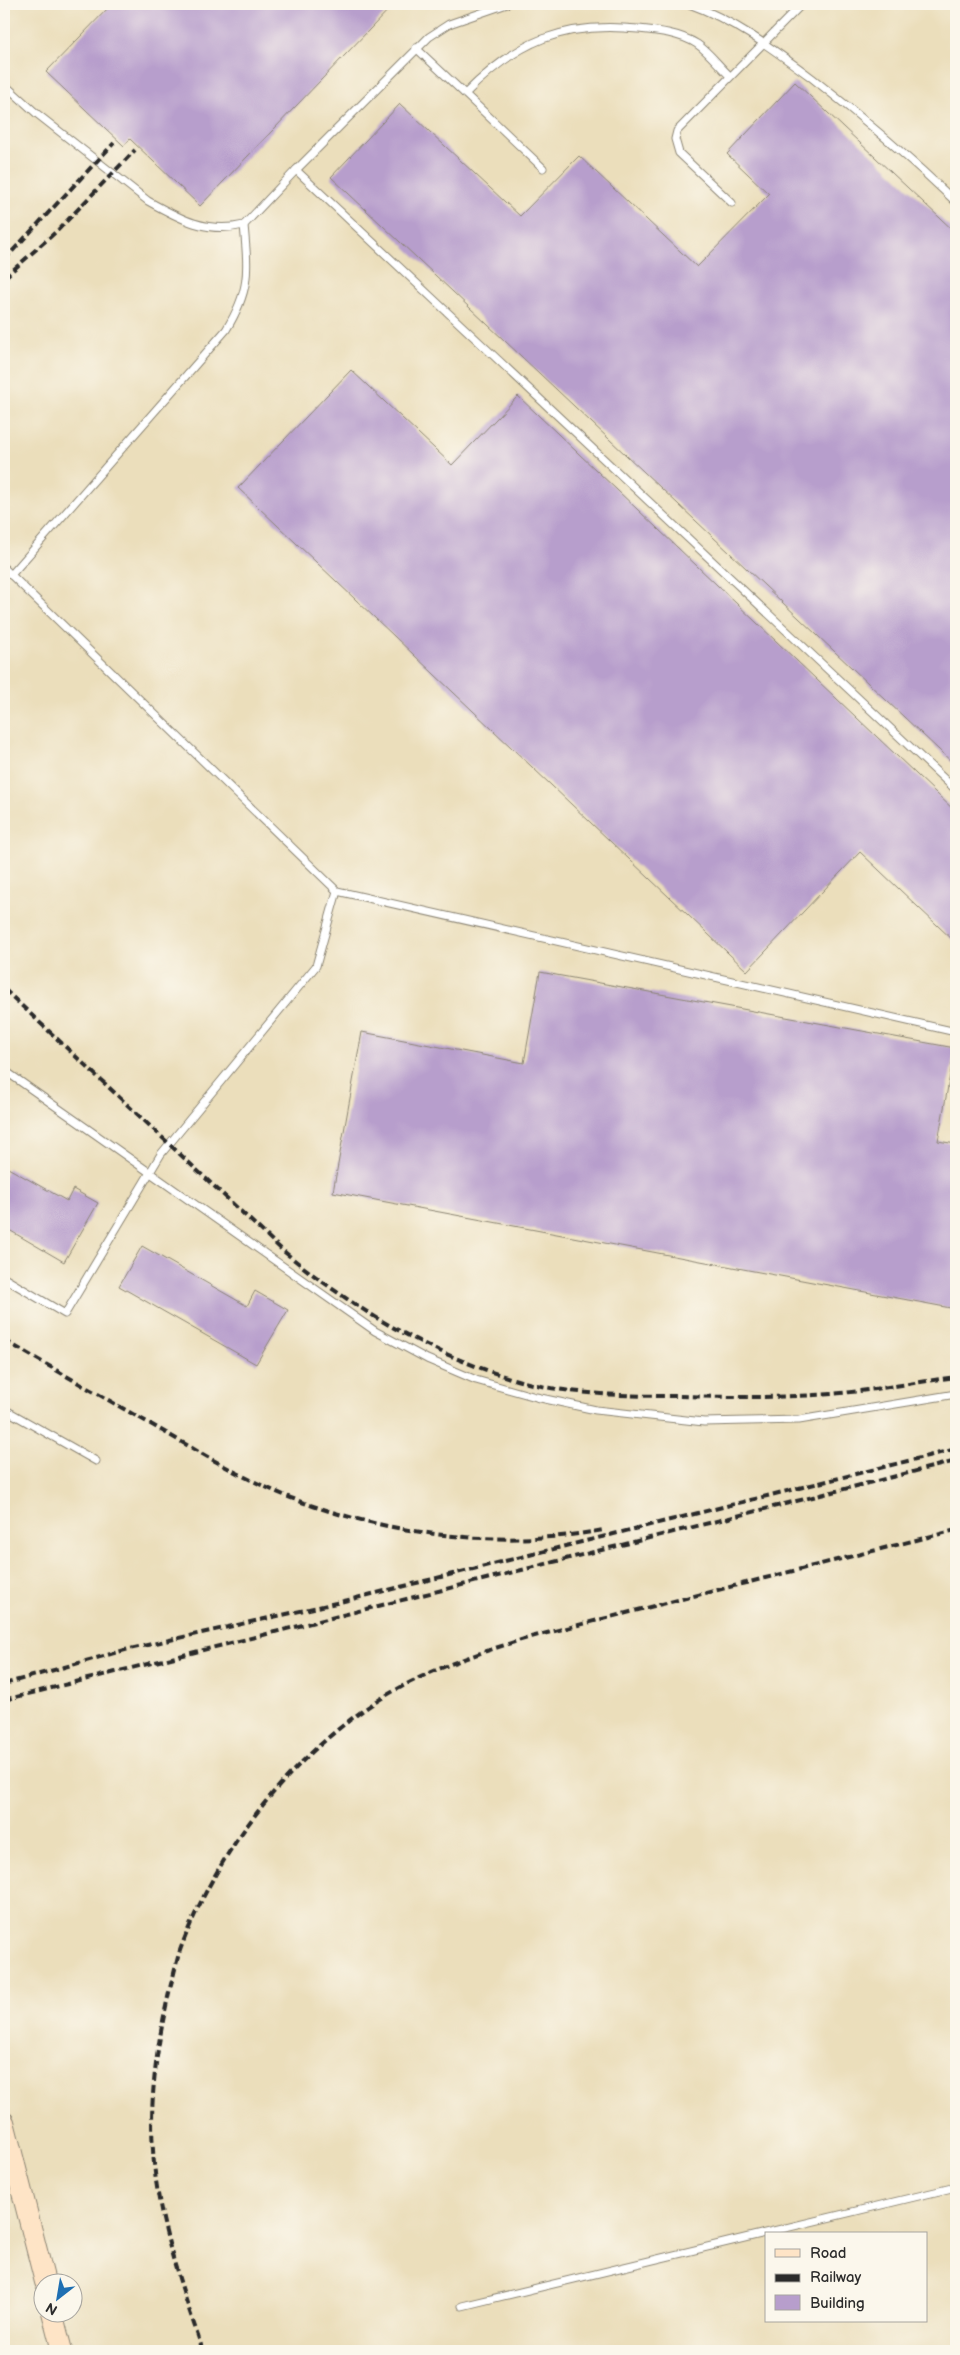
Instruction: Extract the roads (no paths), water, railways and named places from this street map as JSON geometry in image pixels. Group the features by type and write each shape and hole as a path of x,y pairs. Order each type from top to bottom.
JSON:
{"street":[{"path":"4,2122 42,2272"},
{"path":"55,2322 62,2351"}],"lane":[{"path":"4,84 36,113 148,201 198,226 215,229 244,225 416,48 449,24 507,4"},
{"path":"689,4 712,12 763,43 849,106 904,153 956,202"},
{"path":"732,203 680,153 675,139 682,124 802,4"},
{"path":"465,94 501,61 522,47 542,37 567,30 597,26 654,31 680,36 698,45 730,76"},
{"path":"416,48 543,168"},
{"path":"296,170 956,790"},
{"path":"11,575 226,330 242,299 246,281 244,225"},
{"path":"4,568 337,891 956,1032"},
{"path":"4,1278 65,1314 149,1171 169,1144 316,966 337,891"},
{"path":"4,1070 375,1331 427,1359 476,1380 536,1397 596,1410 704,1422 799,1420 956,1394"},
{"path":"4,1409 96,1461"},
{"path":"769,2232 956,2187"},
{"path":"462,2306 765,2233"}],"railway":[{"path":"4,260 114,143"},
{"path":"4,278 58,230 135,150"},
{"path":"4,989 281,1249 334,1290 361,1308 418,1341 448,1355 530,1384 572,1391 636,1396 763,1397 832,1394 956,1377"},
{"path":"4,1340 235,1472 293,1499 313,1506 348,1517 384,1525 420,1532 457,1536 530,1538 603,1530"},
{"path":"4,1684 125,1650 336,1603 956,1449"},
{"path":"4,1700 956,1461"},
{"path":"203,2351 171,2252 159,2202 152,2129 156,2067 162,2025 177,1959 196,1911 232,1847 277,1789 302,1762 358,1714 398,1688 463,1659 531,1637 956,1530"}]}
